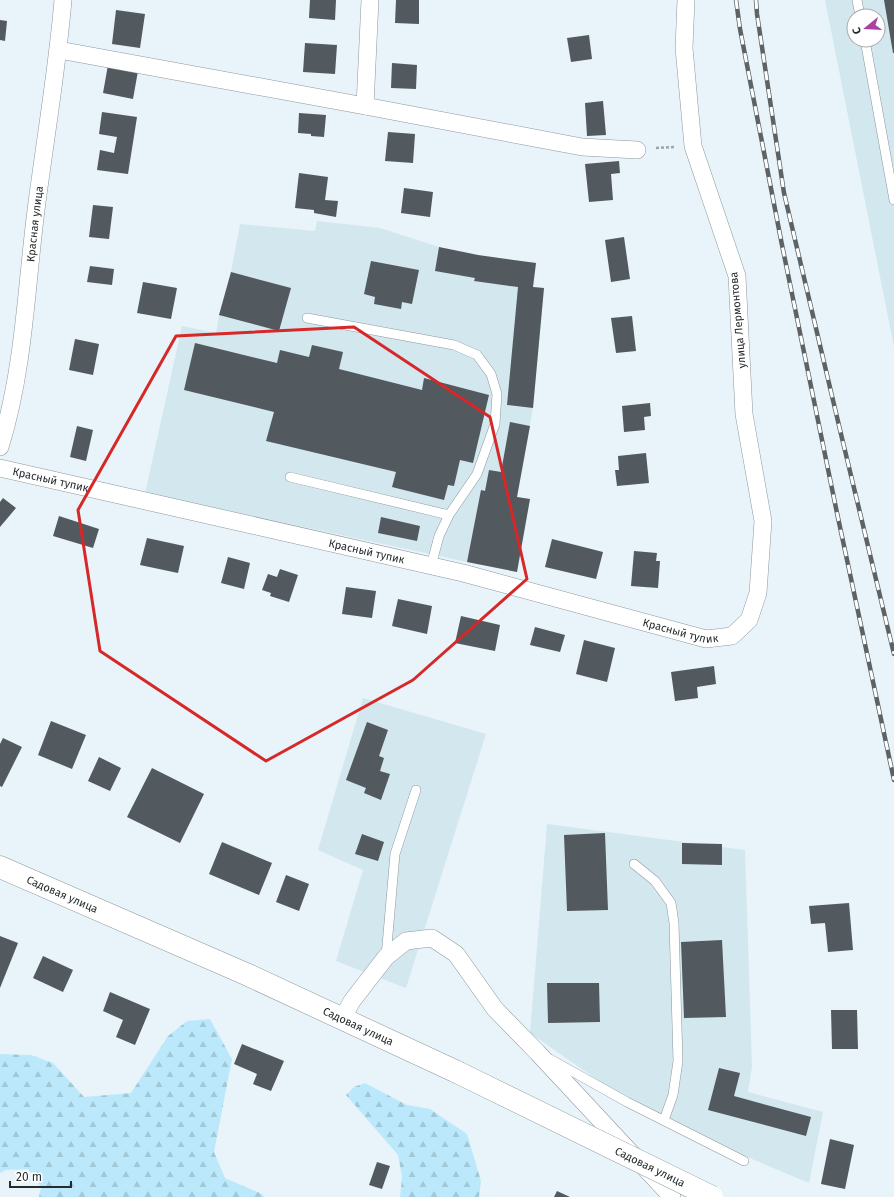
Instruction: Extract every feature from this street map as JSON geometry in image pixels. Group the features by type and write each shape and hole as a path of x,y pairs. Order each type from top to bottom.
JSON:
{"main road":[{"name":"Садовая улица","path":"0,867 239,971 457,1072 712,1197"}],"street":[{"name":"Красная улица","path":"2,436 20,354 36,211 58,50 63,0"},
{"path":"365,106 370,0"},
{"name":"улица Лермонтова","path":"686,0 684,48 693,146 737,276 744,414 763,521 758,593 749,620 732,636"},
{"path":"58,50 582,147 637,150"},
{"name":"Красный тупик","path":"0,468 471,575 706,639 732,636"},
{"path":"342,1019 352,1001 386,957 406,940 432,938 456,954 495,1009 672,1197"}],"lane":[{"path":"866,48 894,200"},
{"path":"307,318 454,345 477,355 491,374 497,394 496,424 477,474 449,516 439,536 431,566"},
{"path":"290,477 449,516"},
{"path":"386,957 395,854 416,790"},
{"path":"634,864 655,881 671,904 674,923 678,1061 673,1095 664,1120"},
{"path":"537,1052 627,1102 744,1161"}],"path":[{"path":"637,150 693,146"}],"highlighted area":[{"path":"354,327 490,417 527,579 413,680 266,761 100,651 78,510 176,336"}],"shaded area":[{"path":"825,0 894,0 894,347"},
{"path":"317,221 380,228 439,247 478,255 536,263 533,287 544,288 533,408 517,497 530,499 517,572 145,493 182,326 216,333 219,315 231,272 240,224 315,231"},
{"path":"363,698 486,734 406,988 336,961 363,870 318,850"},
{"path":"547,824 745,850 752,1067 748,1092 823,1112 809,1183 648,1115 530,1033"}],"green space":[{"path":"210,1019 232,1059 214,1152 225,1178 262,1194 264,1197 39,1197 41,1187 28,1169 6,1170 0,1173 0,1054 31,1055 53,1063 84,1097 131,1093 168,1036 187,1021"},
{"path":"365,1083 407,1105 430,1109 467,1134 481,1181 479,1197 400,1197 402,1177 398,1155 346,1095 354,1087"}],"building":[{"path":"310,0 336,0 335,20 309,18"},
{"path":"396,0 419,0 419,24 395,23"},
{"path":"884,0 894,0 894,53 893,53"},
{"path":"116,10 145,14 140,48 112,44"},
{"path":"0,20 7,21 5,41 0,40"},
{"path":"589,35 592,59 571,62 567,38"},
{"path":"305,43 337,45 335,74 303,72"},
{"path":"392,63 417,65 416,89 391,88"},
{"path":"108,65 138,71 133,99 103,93"},
{"path":"603,101 606,135 587,136 585,103"},
{"path":"102,112 137,117 128,174 97,170 100,150 114,153 117,137 99,134"},
{"path":"299,113 326,115 324,137 298,133"},
{"path":"388,132 415,134 413,163 385,161"},
{"path":"619,161 620,173 611,174 613,200 589,202 585,164"},
{"path":"299,173 328,177 325,200 338,201 336,217 314,213 314,210 295,208"},
{"path":"404,188 433,192 430,217 401,213"},
{"path":"93,205 113,207 109,239 89,237"},
{"path":"624,237 630,279 611,282 605,240"},
{"path":"439,247 478,255 536,263 533,287 544,288 533,408 507,405 518,287 474,281 475,278 435,271"},
{"path":"371,261 419,270 412,304 402,302 401,309 374,304 375,297 364,294"},
{"path":"90,266 114,269 112,285 87,282"},
{"path":"231,272 291,288 279,331 219,315"},
{"path":"143,282 177,288 171,319 137,313"},
{"path":"632,316 636,351 616,353 611,318"},
{"path":"75,339 99,344 93,375 69,370"},
{"path":"195,343 277,363 280,350 309,357 312,345 343,352 339,369 422,390 424,378 489,395 473,463 460,460 454,486 448,485 444,500 392,487 396,472 266,441 274,412 184,390"},
{"path":"650,403 651,416 644,417 645,430 624,432 622,406"},
{"path":"510,422 530,426 517,497 530,499 517,572 467,562 481,490 485,491 489,470 501,472"},
{"path":"77,426 93,430 86,461 70,457"},
{"path":"646,453 649,483 617,486 615,470 619,470 618,456"},
{"path":"3,498 16,508 0,527 0,502"},
{"path":"59,516 99,529 93,548 53,536"},
{"path":"381,517 420,526 417,541 378,533"},
{"path":"147,538 184,546 178,573 140,565"},
{"path":"552,539 603,552 596,579 545,567"},
{"path":"634,551 657,553 656,561 660,561 658,588 631,586"},
{"path":"228,557 250,563 244,589 221,583"},
{"path":"280,569 298,575 289,602 270,596 271,593 262,590 268,574 277,577"},
{"path":"346,587 376,591 372,618 342,614"},
{"path":"398,599 432,606 427,634 392,626"},
{"path":"461,616 500,625 495,651 455,643"},
{"path":"535,627 565,635 560,652 530,645"},
{"path":"584,640 615,648 607,682 576,674"},
{"path":"714,666 716,684 697,687 698,698 675,701 671,672"},
{"path":"51,721 86,735 72,769 38,755"},
{"path":"367,722 388,730 379,756 384,758 380,771 390,774 381,800 364,793 366,788 346,780"},
{"path":"3,738 22,747 2,787 0,786 0,744"},
{"path":"99,757 121,768 110,791 88,781"},
{"path":"152,768 204,794 180,843 127,817"},
{"path":"605,833 608,910 567,911 564,835"},
{"path":"362,834 384,842 378,861 355,854"},
{"path":"222,842 272,863 259,895 209,874"},
{"path":"682,843 722,844 722,865 682,864"},
{"path":"286,875 309,884 299,911 276,902"},
{"path":"849,903 853,950 828,952 825,923 811,924 809,906"},
{"path":"0,936 18,943 0,988"},
{"path":"722,940 726,1017 684,1018 681,942"},
{"path":"43,956 73,970 63,992 33,978"},
{"path":"547,983 599,983 600,1022 548,1023"},
{"path":"110,992 150,1009 135,1045 116,1037 123,1020 103,1011"},
{"path":"831,1010 857,1010 858,1049 832,1049"},
{"path":"242,1044 284,1061 271,1091 253,1084 257,1074 234,1064"},
{"path":"719,1068 740,1073 734,1096 811,1117 806,1136 708,1110"},
{"path":"830,1139 854,1145 845,1189 821,1184"},
{"path":"377,1162 390,1166 382,1189 369,1185"},
{"path":"557,1191 570,1197 554,1197"}],"railway":[{"path":"736,0 740,29 782,245 894,780"},
{"path":"756,0 784,193 894,654"}]}
